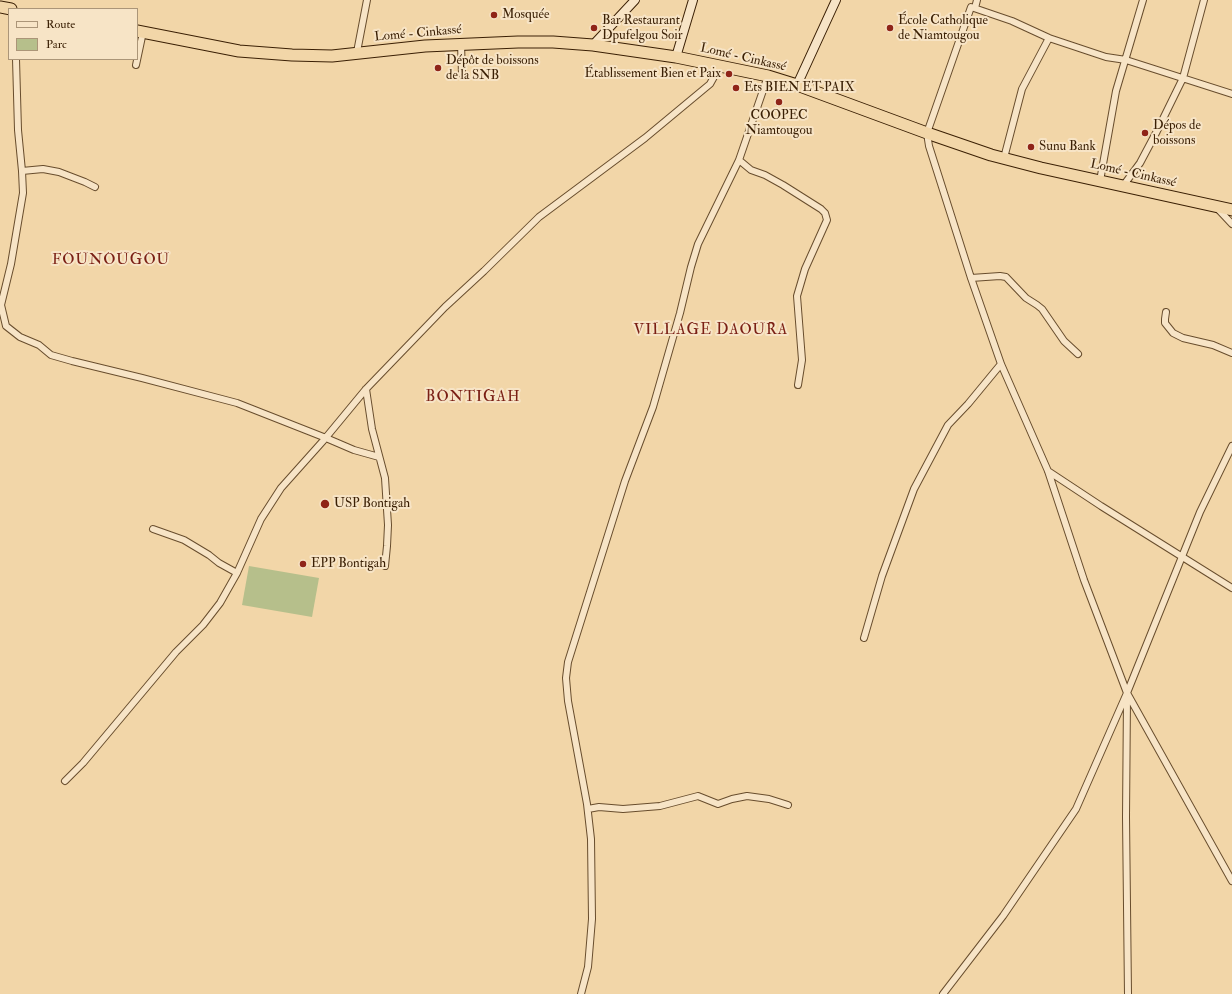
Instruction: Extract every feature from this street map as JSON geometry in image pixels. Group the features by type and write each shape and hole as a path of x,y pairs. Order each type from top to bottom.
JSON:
{"highway":[{"name":"Lomé - Cinkassé","path":"140,32 239,51 266,54 332,56 357,52 461,44 553,42 593,45 676,57 768,76 797,85 991,155 1232,210"}],"main road":[{"path":"593,45 635,0"},
{"path":"676,57 693,0"},
{"path":"797,85 836,0"}],"street":[{"path":"357,52 367,0"},
{"path":"975,8 977,0"},
{"path":"1100,181 1116,91 1143,0"},
{"path":"1123,186 1140,163 1183,78 1204,0"},
{"path":"1232,94 1126,60 1106,57 1049,38 1012,21 971,7 927,133 929,146 971,278 1001,364 1048,471 1084,580 1127,693 1232,881"},
{"path":"138,48 140,32"},
{"path":"1004,158 1022,89 1049,38"},
{"path":"461,44 462,74"},
{"path":"16,60 18,130 23,193 11,264 1,305 6,326 20,337 39,346 51,355 72,362 142,378 237,404 354,450 379,457"},
{"path":"136,65 137,60"},
{"path":"65,781 83,764 176,652 203,625 220,603 237,573 261,519 281,488 326,438 366,389 445,307 539,217 646,138 710,84 720,66"},
{"path":"581,994 588,967 592,919 591,839 588,809 568,701 566,678 568,662 625,481 653,408 680,313 690,267 698,244 739,160 768,76"},
{"path":"739,160 751,170 765,175 783,185 826,213 827,220 805,269 796,296 802,360 798,385"},
{"path":"22,171 43,169 59,172 94,187"},
{"path":"1216,207 1232,224"},
{"path":"971,278 1006,277 1026,298 1042,309 1064,341 1078,354"},
{"path":"1166,312 1165,323 1173,333 1183,338 1213,345 1232,353"},
{"path":"864,638 882,576 914,489 948,425 968,404 1001,364"},
{"path":"366,389 372,429 385,478 387,546 385,566"},
{"path":"943,994 1002,916 1076,809 1127,693 1200,512 1232,446"},
{"path":"1048,471 1232,588"},
{"path":"153,529 184,540 237,573"},
{"path":"1127,693 1126,817 1128,994"},
{"path":"588,809 599,807 623,809 660,806 698,796 718,804 747,796 769,799 788,805"}],"green space":[{"path":"249,566 319,578 312,617 242,605"}],"place":[{"name":"Mosquée","path":"494,15"},
{"name":"Bar Restaurant Dpufelgou Soir","path":"594,28"},
{"name":"École Catholique de Niamtougou","path":"890,28"},
{"name":"Dépôt de boissons de la SNB","path":"438,68"},
{"name":"Établissement Bien et Paix","path":"729,74"},
{"name":"Ets BIEN ET PAIX","path":"736,88"},
{"name":"COOPEC Niamtougou","path":"779,102"},
{"name":"Dépos de boissons","path":"1145,133"},
{"name":"Sunu Bank","path":"1031,147"},
{"name":"USP Bontigah","path":"325,504"},
{"name":"EPP Bontigah","path":"303,564"}],"district":[{"name":"FOUNOUGOU","path":"111,261"},
{"name":"VILLAGE DAOURA","path":"711,331"},
{"name":"BONTIGAH","path":"473,398"}]}
